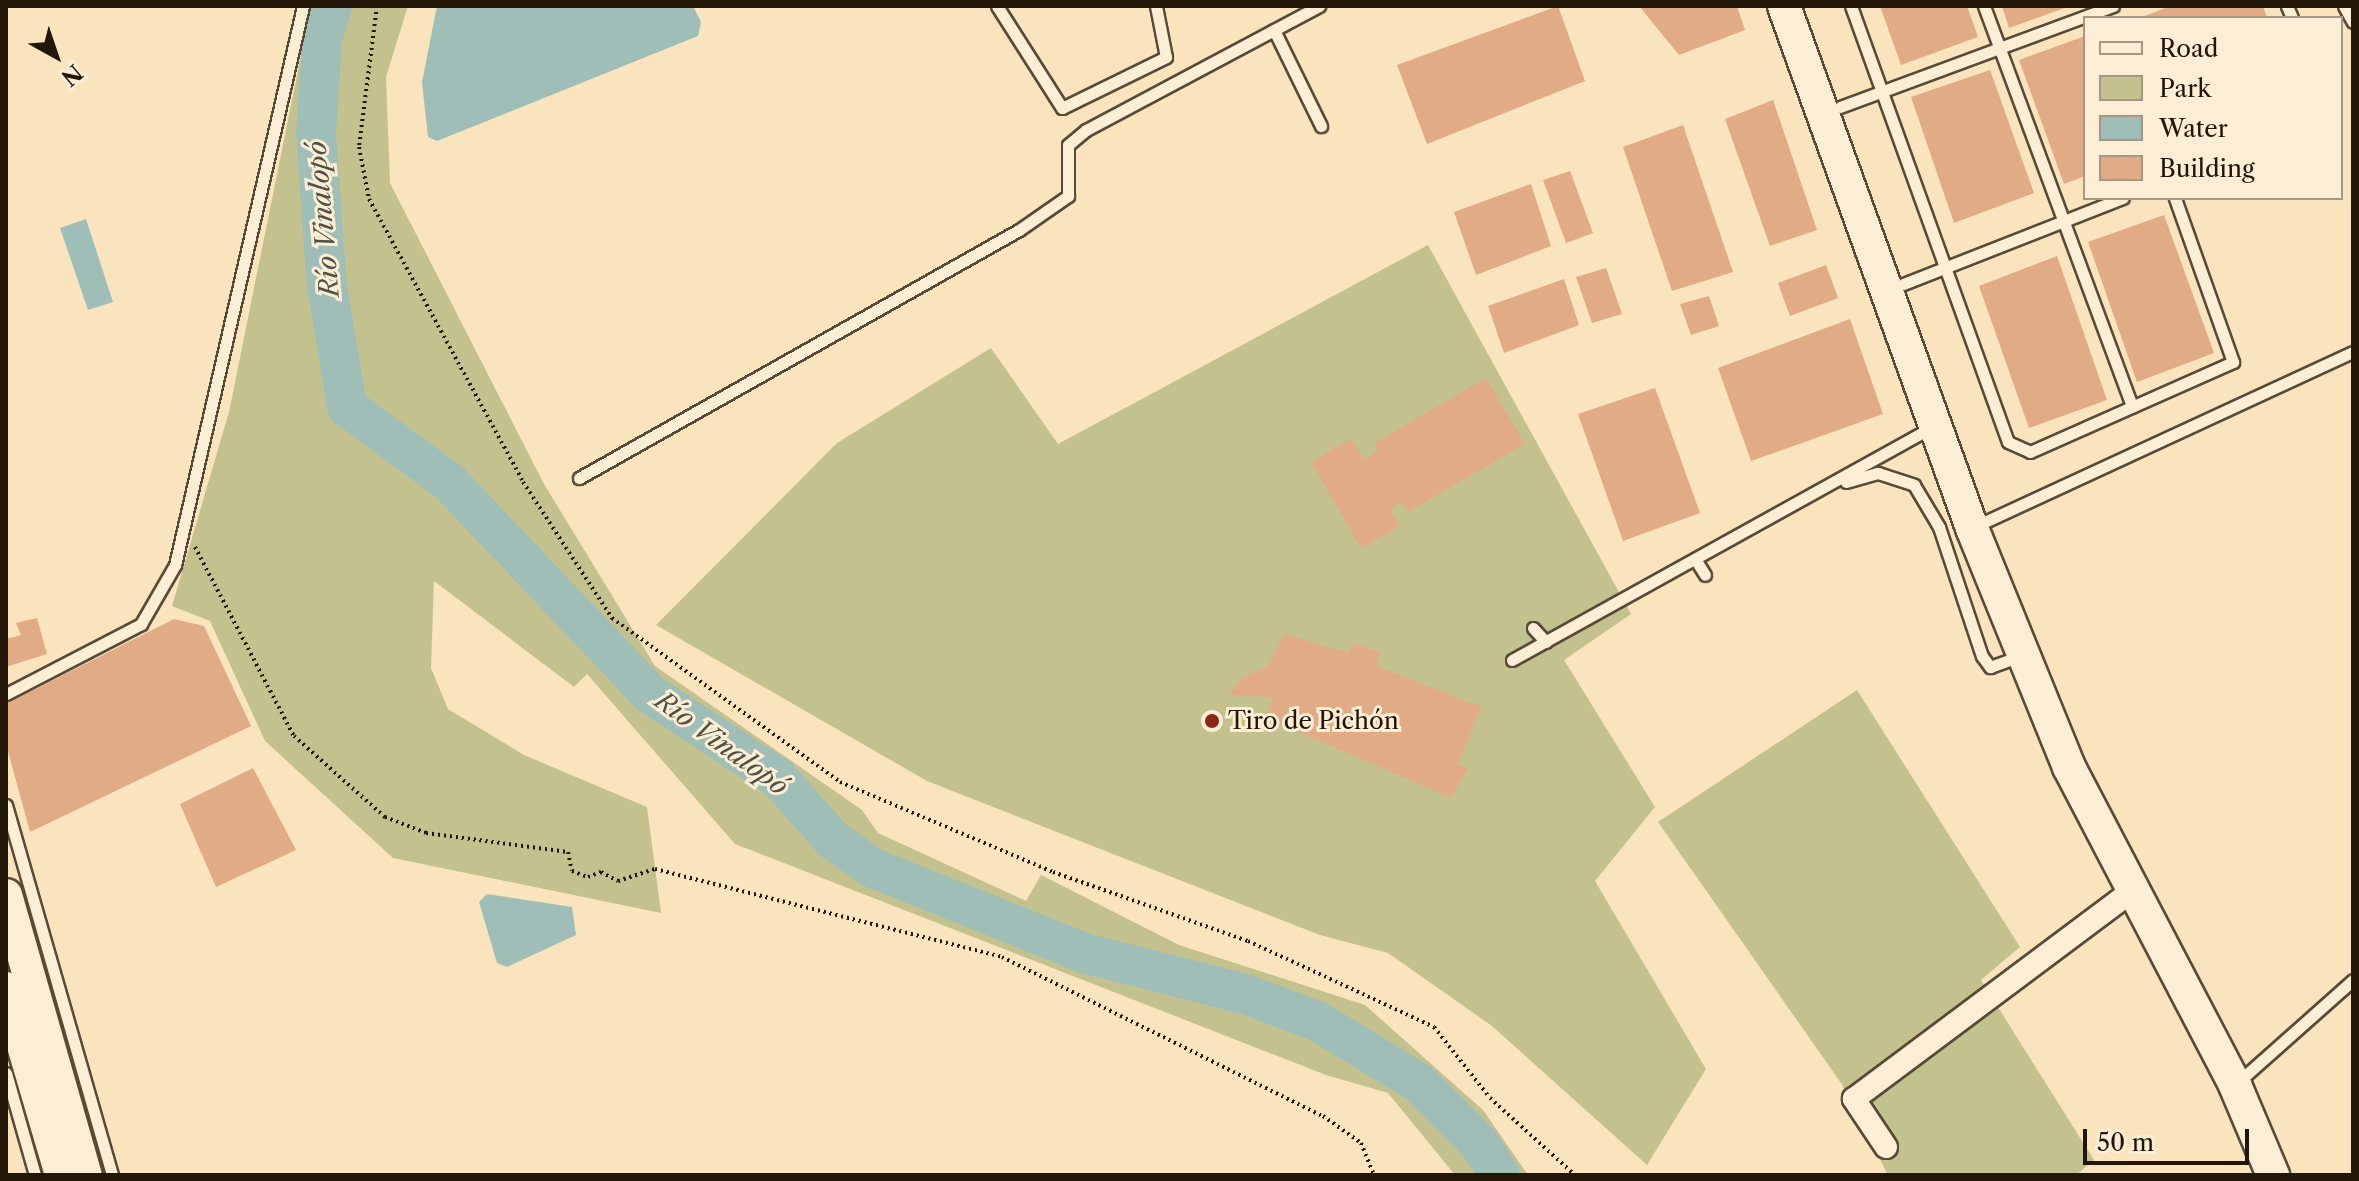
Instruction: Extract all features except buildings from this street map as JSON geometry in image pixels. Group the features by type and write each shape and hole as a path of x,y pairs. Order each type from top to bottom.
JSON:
{"main road":[{"path":"1784,6 1935,426 1979,525"},
{"path":"1804,6 1903,284 1979,525 2069,767 2264,1144 2286,1175"},
{"path":"6,895 86,1175"},
{"path":"6,988 61,1175"},
{"path":"2264,1144 2273,1175"}],"street":[{"path":"1886,1147 1854,1099 2132,891"}],"lane":[{"path":"6,694 141,624 175,565 303,6"},
{"path":"997,6 1062,108 1166,57 1156,6"},
{"path":"579,478 1019,230 1068,196 1068,145 1086,130 1319,6"},
{"path":"1851,6 2008,442 2030,452 2233,362 2176,200"},
{"path":"1984,6 2061,222 2132,407"},
{"path":"2344,6 2353,22"},
{"path":"1840,107 1882,89 2083,19"},
{"path":"1274,30 1321,126"},
{"path":"1903,284 2118,200"},
{"path":"1979,525 2353,352"},
{"path":"1512,660 1697,562 1935,426"},
{"path":"1802,502 1857,477 1878,473 1914,485 1939,527 1982,656 1990,667 2027,653"},
{"path":"1697,562 1705,575"},
{"path":"1533,628 1546,642"},
{"path":"6,805 112,1175"},
{"path":"2235,1085 2353,980"},
{"path":"6,1073 35,1175"}],"path":[{"path":"377,6 359,147 369,199 523,482 612,618 840,782 1053,872 1248,941 1434,1027 1490,1098 1575,1175"},
{"path":"184,526 294,736 385,817 426,833 568,852 572,871 588,877 601,872 618,881 655,869 1002,957 1323,1116 1361,1143 1374,1175"}],"green space":[{"path":"311,6 408,6 386,77 390,183 544,484 655,666 862,810 878,833 1026,901 1041,875 1179,945 1365,1005 1483,1110 1528,1175 1455,1175 1388,1093 1326,1075 735,844 587,674 574,687 434,581 431,668 448,709 524,755 647,807 661,913 393,858 265,741 210,621 172,606 229,412"},
{"name":"Tiro de Pichón","path":"1428,245 1631,614 1564,660 1655,807 1595,881 1706,1069 1647,1165 1492,1026 1388,953 1320,935 927,781 656,625 837,443 991,348 1058,444"},
{"path":"1857,690 2020,947 1981,980 2094,1160 2076,1175 1888,1175 1841,1083 1658,822"}],"water":[{"path":"437,6 693,6 701,22 698,36 437,141 428,137 422,82"},
{"path":"86,219 113,302 88,310 60,228"},
{"path":"487,894 572,907 576,935 507,967 497,963 479,902"}],"waterway":[{"name":"Río Vinalopó","path":"332,6 322,39 316,134 327,286 347,407 449,482 650,694 778,778 833,840 873,868 1084,953 1245,994 1319,1022 1419,1083 1479,1143 1500,1175"}],"place":[{"name":"Tiro de Pichón","path":"1212,721"}]}
